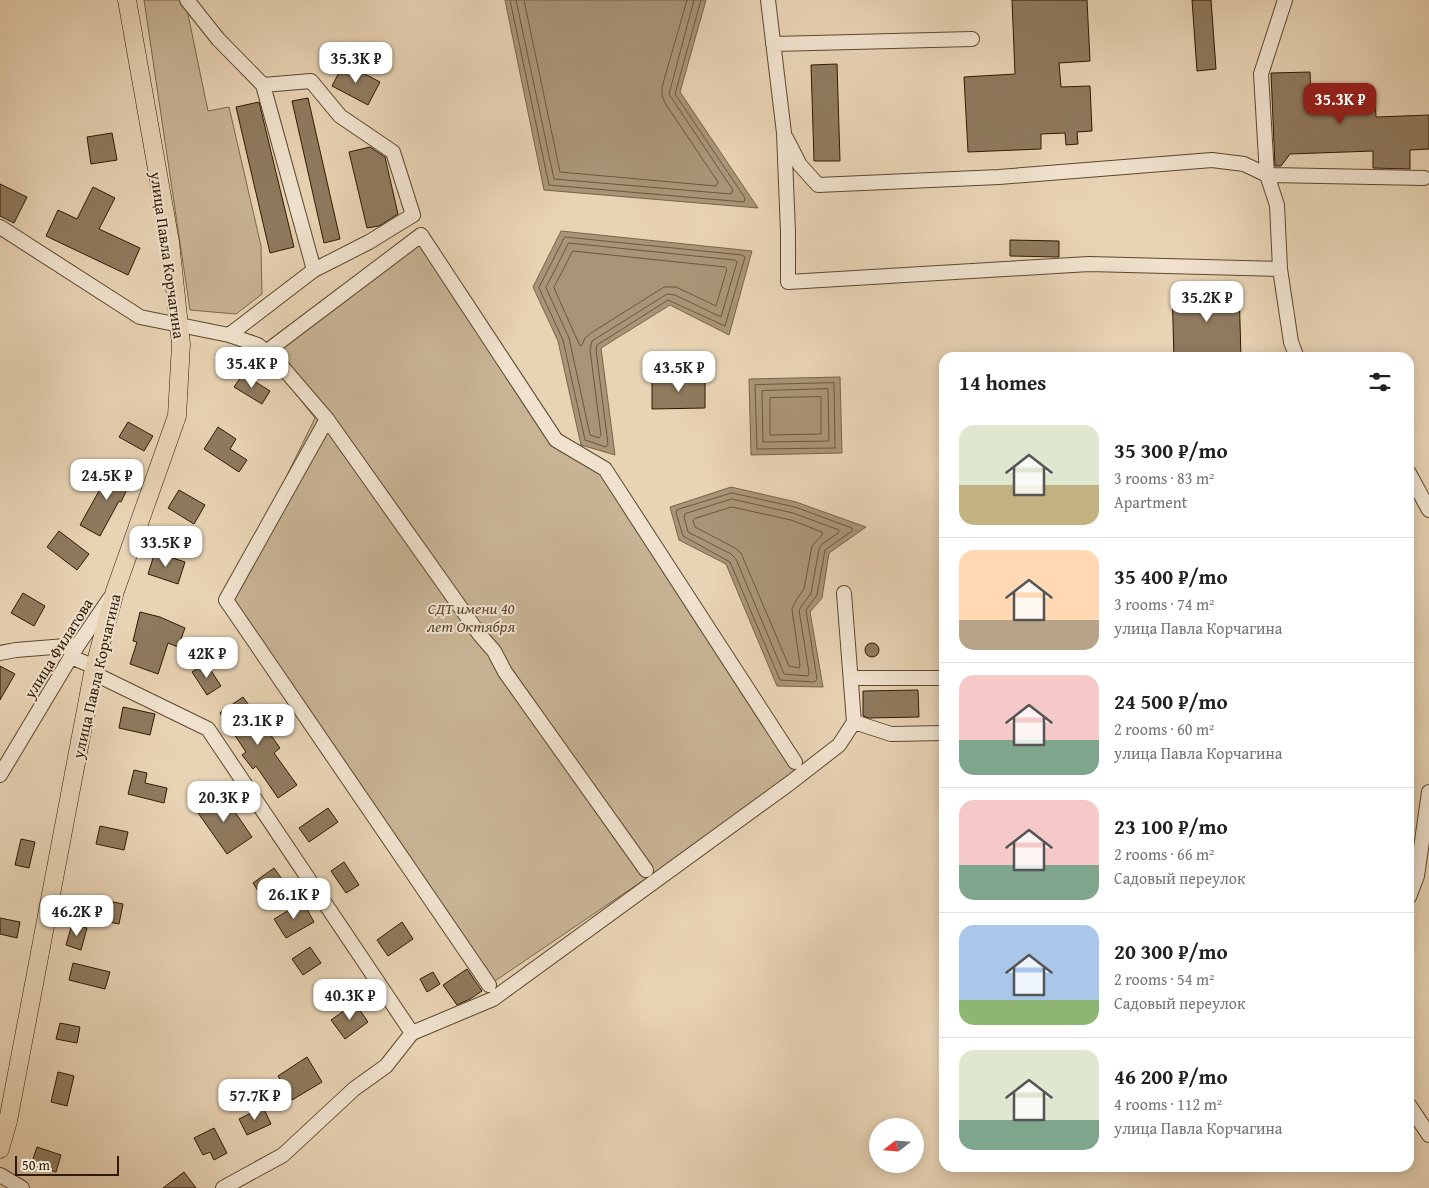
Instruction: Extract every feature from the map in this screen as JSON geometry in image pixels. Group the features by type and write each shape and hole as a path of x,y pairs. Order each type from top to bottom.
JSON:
{"main road":[{"name":"улица Павла Корчагина","path":"0,1149 8,1121 94,670 115,591 177,416 181,344 170,242 127,0"}],"street":[{"path":"187,0 218,39 263,86 314,270"},
{"path":"768,0 784,133 788,282 1089,264 1280,269"},
{"path":"1285,0 1261,74 1268,175 1277,205 1280,269 1291,342 1295,352"},
{"path":"773,44 972,39"},
{"path":"229,335 314,270 369,242 413,215 393,152 340,116 311,81 263,86"},
{"path":"784,133 800,165 818,185 999,178 1212,160 1244,164 1268,175 1424,178"},
{"path":"0,227 140,316 229,335 258,345 278,362 327,419 480,635 494,651 505,672 646,870"},
{"path":"266,352 421,235 556,440 606,469 795,762"},
{"path":"327,419 226,600 489,985"},
{"path":"1414,482 1429,510"},
{"name":"улица Филатова","path":"0,775 78,645 115,591"},
{"path":"223,1188 283,1154 354,1088 386,1066 412,1033 493,999 790,783 839,745 854,722 844,593"},
{"path":"0,653 78,645"},
{"path":"71,657 208,729 412,1033"},
{"path":"851,678 939,678"},
{"path":"854,722 891,734 939,733"},
{"path":"1414,884 1417,876 1429,792"},
{"path":"1414,1113 1429,1135"},
{"path":"0,1174 22,1188"}],"green space":[{"path":"144,0 185,0 208,111 229,107 261,246 262,294 236,314 190,310"},
{"name":"СДТ имени 40 лет Октября","path":"421,235 556,440 605,469 800,770 654,873 489,985 226,600 315,418 265,355"}],"water":[{"path":"505,0 706,0 680,92 758,208 544,190"},
{"path":"561,231 752,251 729,335 670,305 601,348 615,455 581,445 558,341 533,287"},
{"path":"840,377 842,453 751,455 749,379"},
{"path":"731,487 796,502 866,527 829,553 822,598 810,612 823,687 777,686 726,564 679,540 670,507"}],"building":[{"path":"1012,0 1087,0 1090,61 1059,63 1061,87 1090,86 1092,131 1077,132 1078,144 1066,145 1065,133 1041,134 1041,149 968,152 964,77 1015,74"},
{"path":"1192,0 1211,0 1216,69 1197,71"},
{"path":"344,63 380,82 368,105 332,86"},
{"path":"837,64 840,161 814,161 811,65"},
{"path":"1310,72 1311,97 1375,95 1376,117 1429,115 1429,149 1410,150 1410,169 1373,168 1373,151 1290,154 1281,166 1275,166 1271,73"},
{"path":"308,98 340,239 324,243 292,101"},
{"path":"259,102 294,247 270,253 236,107"},
{"path":"112,133 117,160 91,164 87,137"},
{"path":"370,147 385,157 398,214 379,226 367,228 349,152"},
{"path":"0,184 27,197 14,223 0,216"},
{"path":"93,187 115,198 99,229 140,248 128,275 46,236 58,210 77,219"},
{"path":"1010,240 1059,241 1059,257 1010,256"},
{"path":"1239,287 1241,352 1174,352 1172,289"},
{"path":"243,374 270,391 262,404 234,387"},
{"path":"705,377 705,408 652,409 652,378"},
{"path":"128,422 153,436 144,451 119,437"},
{"path":"218,427 236,439 230,449 247,460 239,472 204,449"},
{"path":"110,466 133,477 121,502 119,501 100,536 80,525 99,491"},
{"path":"179,490 205,505 194,524 168,508"},
{"path":"59,531 89,554 77,570 47,547"},
{"path":"155,552 185,562 178,584 148,574"},
{"path":"23,593 45,606 34,626 11,613"},
{"path":"140,612 160,617 185,628 178,647 168,643 158,674 130,664 137,642 133,641"},
{"path":"872,643 877,645 879,650 877,655 872,657 867,655 865,650 867,645"},
{"path":"206,663 221,686 207,695 192,672"},
{"path":"0,666 15,674 0,700"},
{"path":"918,690 919,717 869,718 863,716 863,691"},
{"path":"243,697 280,748 274,753 297,785 278,798 256,766 253,769 242,755 246,752 220,713"},
{"path":"123,707 155,714 150,735 119,728"},
{"path":"134,770 147,773 145,783 167,788 164,803 128,794"},
{"path":"222,793 252,837 227,854 196,810"},
{"path":"328,808 338,822 309,842 299,828"},
{"path":"100,826 128,832 124,850 96,844"},
{"path":"21,839 35,842 29,868 15,865"},
{"path":"344,862 359,885 346,893 331,871"},
{"path":"274,868 284,882 262,897 253,883"},
{"path":"85,896 123,904 119,924 81,916"},
{"path":"303,902 314,922 286,938 274,919"},
{"path":"0,918 20,922 17,938 0,934"},
{"path":"402,922 413,939 388,956 377,940"},
{"path":"72,924 87,928 81,950 66,945"},
{"path":"310,947 321,963 303,975 292,959"},
{"path":"73,963 110,972 105,989 69,980"},
{"path":"467,969 482,991 457,1005 443,985"},
{"path":"433,972 440,984 427,992 420,979"},
{"path":"355,1003 368,1022 345,1039 331,1020"},
{"path":"60,1023 80,1027 77,1043 56,1039"},
{"path":"307,1057 322,1082 292,1100 278,1076"},
{"path":"58,1072 74,1076 67,1106 51,1102"},
{"path":"263,1107 271,1124 247,1135 239,1119"},
{"path":"214,1128 227,1153 214,1160 210,1152 203,1155 194,1138"},
{"path":"37,1147 61,1155 56,1172 31,1165"},
{"path":"184,1172 196,1188 163,1188"}]}
